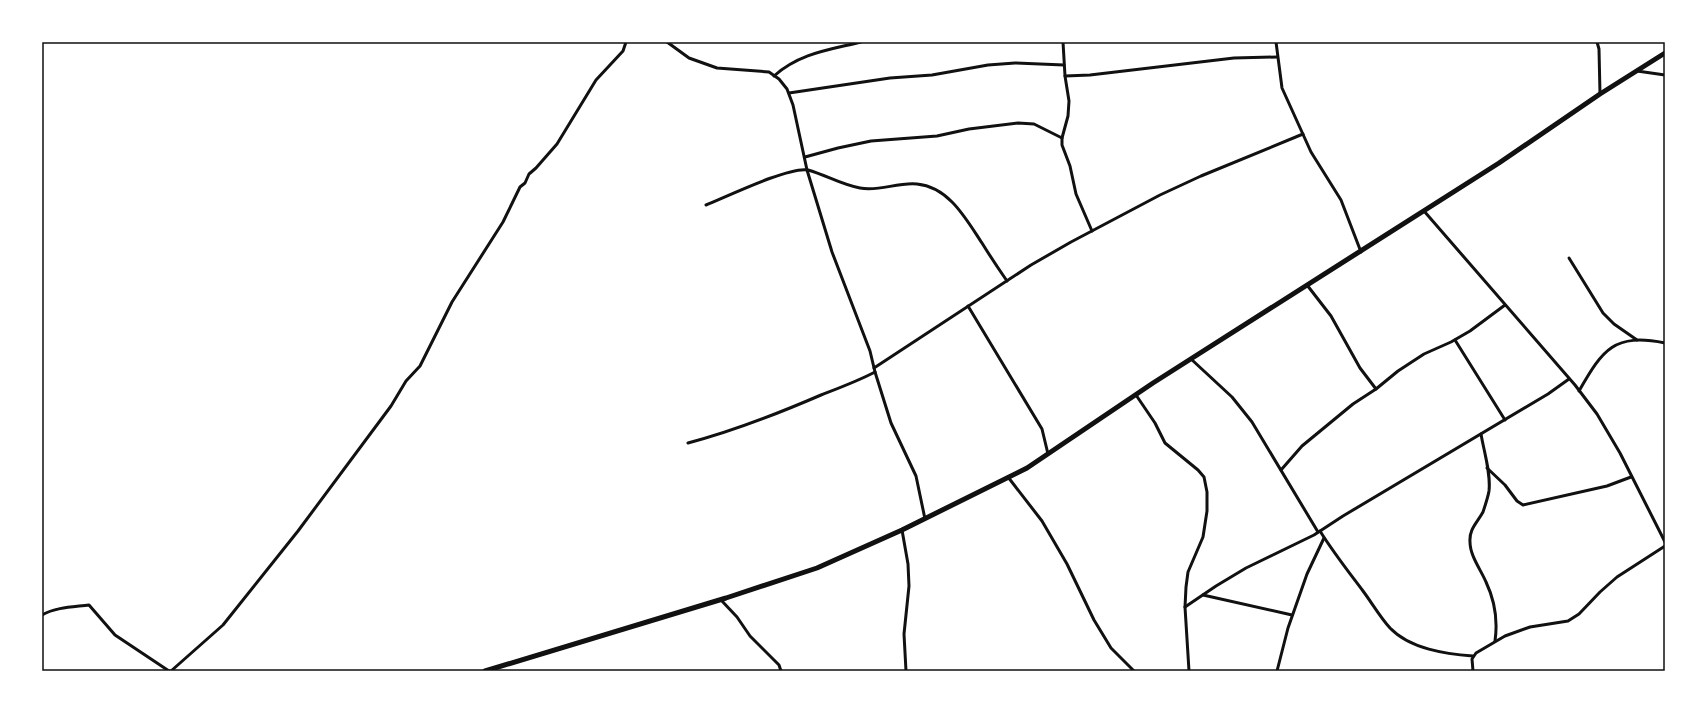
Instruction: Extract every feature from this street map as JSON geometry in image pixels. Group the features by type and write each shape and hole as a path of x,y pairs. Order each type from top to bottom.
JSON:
{"highway":[{"path":"485,671 721,600 816,568 902,530 1027,468 1136,394 1361,252 1499,163 1600,94 1665,53"}],"street":[{"path":"42,615 48,611 89,605 115,635 170,671 227,619 298,531 391,406 406,381 420,366 452,302 503,222 520,187 525,183 529,174 557,144 596,80 623,51 626,42"},
{"path":"667,42 689,58 717,68 769,72 779,78 789,93 794,105 807,170 832,252 870,351 874,370 891,422 916,476 925,519"},
{"path":"774,76 786,66 803,57 862,42"},
{"path":"1063,42 1065,76 1069,101 1068,116 1062,138 1062,145 1070,166 1076,194 1092,231"},
{"path":"1276,42 1282,88 1311,152 1341,200 1361,252"},
{"path":"1597,42 1599,49 1600,94"},
{"path":"1065,76 1090,75 1234,58 1277,57"},
{"path":"789,93 890,78 932,75 988,65 1015,63 1064,65"},
{"path":"1637,71 1665,75"},
{"path":"805,157 871,141 937,136 969,129 1018,123 1034,124 1062,138"},
{"path":"688,443 725,433 758,421 855,382 968,306 1057,250 1160,195 1201,176 1303,134"},
{"path":"706,205 770,178 791,172 807,170 860,188 878,190 897,185 917,184 931,187 947,197 964,215 1007,281"},
{"path":"1424,211 1569,379 1596,414 1620,453 1665,542"},
{"path":"1569,258 1603,313 1614,324 1637,340"},
{"path":"1307,285 1331,316 1360,368 1376,389"},
{"path":"1281,470 1302,446 1353,404 1424,354 1455,340 1470,331 1505,305"},
{"path":"968,306 1042,429 1048,454"},
{"path":"1455,340 1505,420"},
{"path":"1579,391 1594,364 1610,347 1628,340 1649,340 1665,343"},
{"path":"1190,359 1232,397 1252,422 1332,551 1391,629 1404,639 1418,645 1456,655 1473,656"},
{"path":"1185,607 1203,594 1246,568 1319,531 1548,394 1569,379"},
{"path":"1136,394 1155,423 1165,443 1198,470 1204,477 1207,492 1207,511 1203,538 1188,572 1185,607 1189,671"},
{"path":"1481,434 1487,467 1489,492 1482,512 1475,522 1471,533 1470,543 1475,560 1493,599 1496,615 1495,641"},
{"path":"1487,467 1523,505 1607,486 1631,477"},
{"path":"1008,477 1042,521 1111,648 1134,671"},
{"path":"902,530 908,564 909,586 904,634 906,671"},
{"path":"1277,671 1292,615 1307,574 1324,538"},
{"path":"1473,671 1472,660 1476,653 1495,641 1530,627 1568,621 1579,614 1600,592 1617,578 1665,546"},
{"path":"1203,594 1292,615"},
{"path":"721,600 750,636 779,666 781,671"}]}
